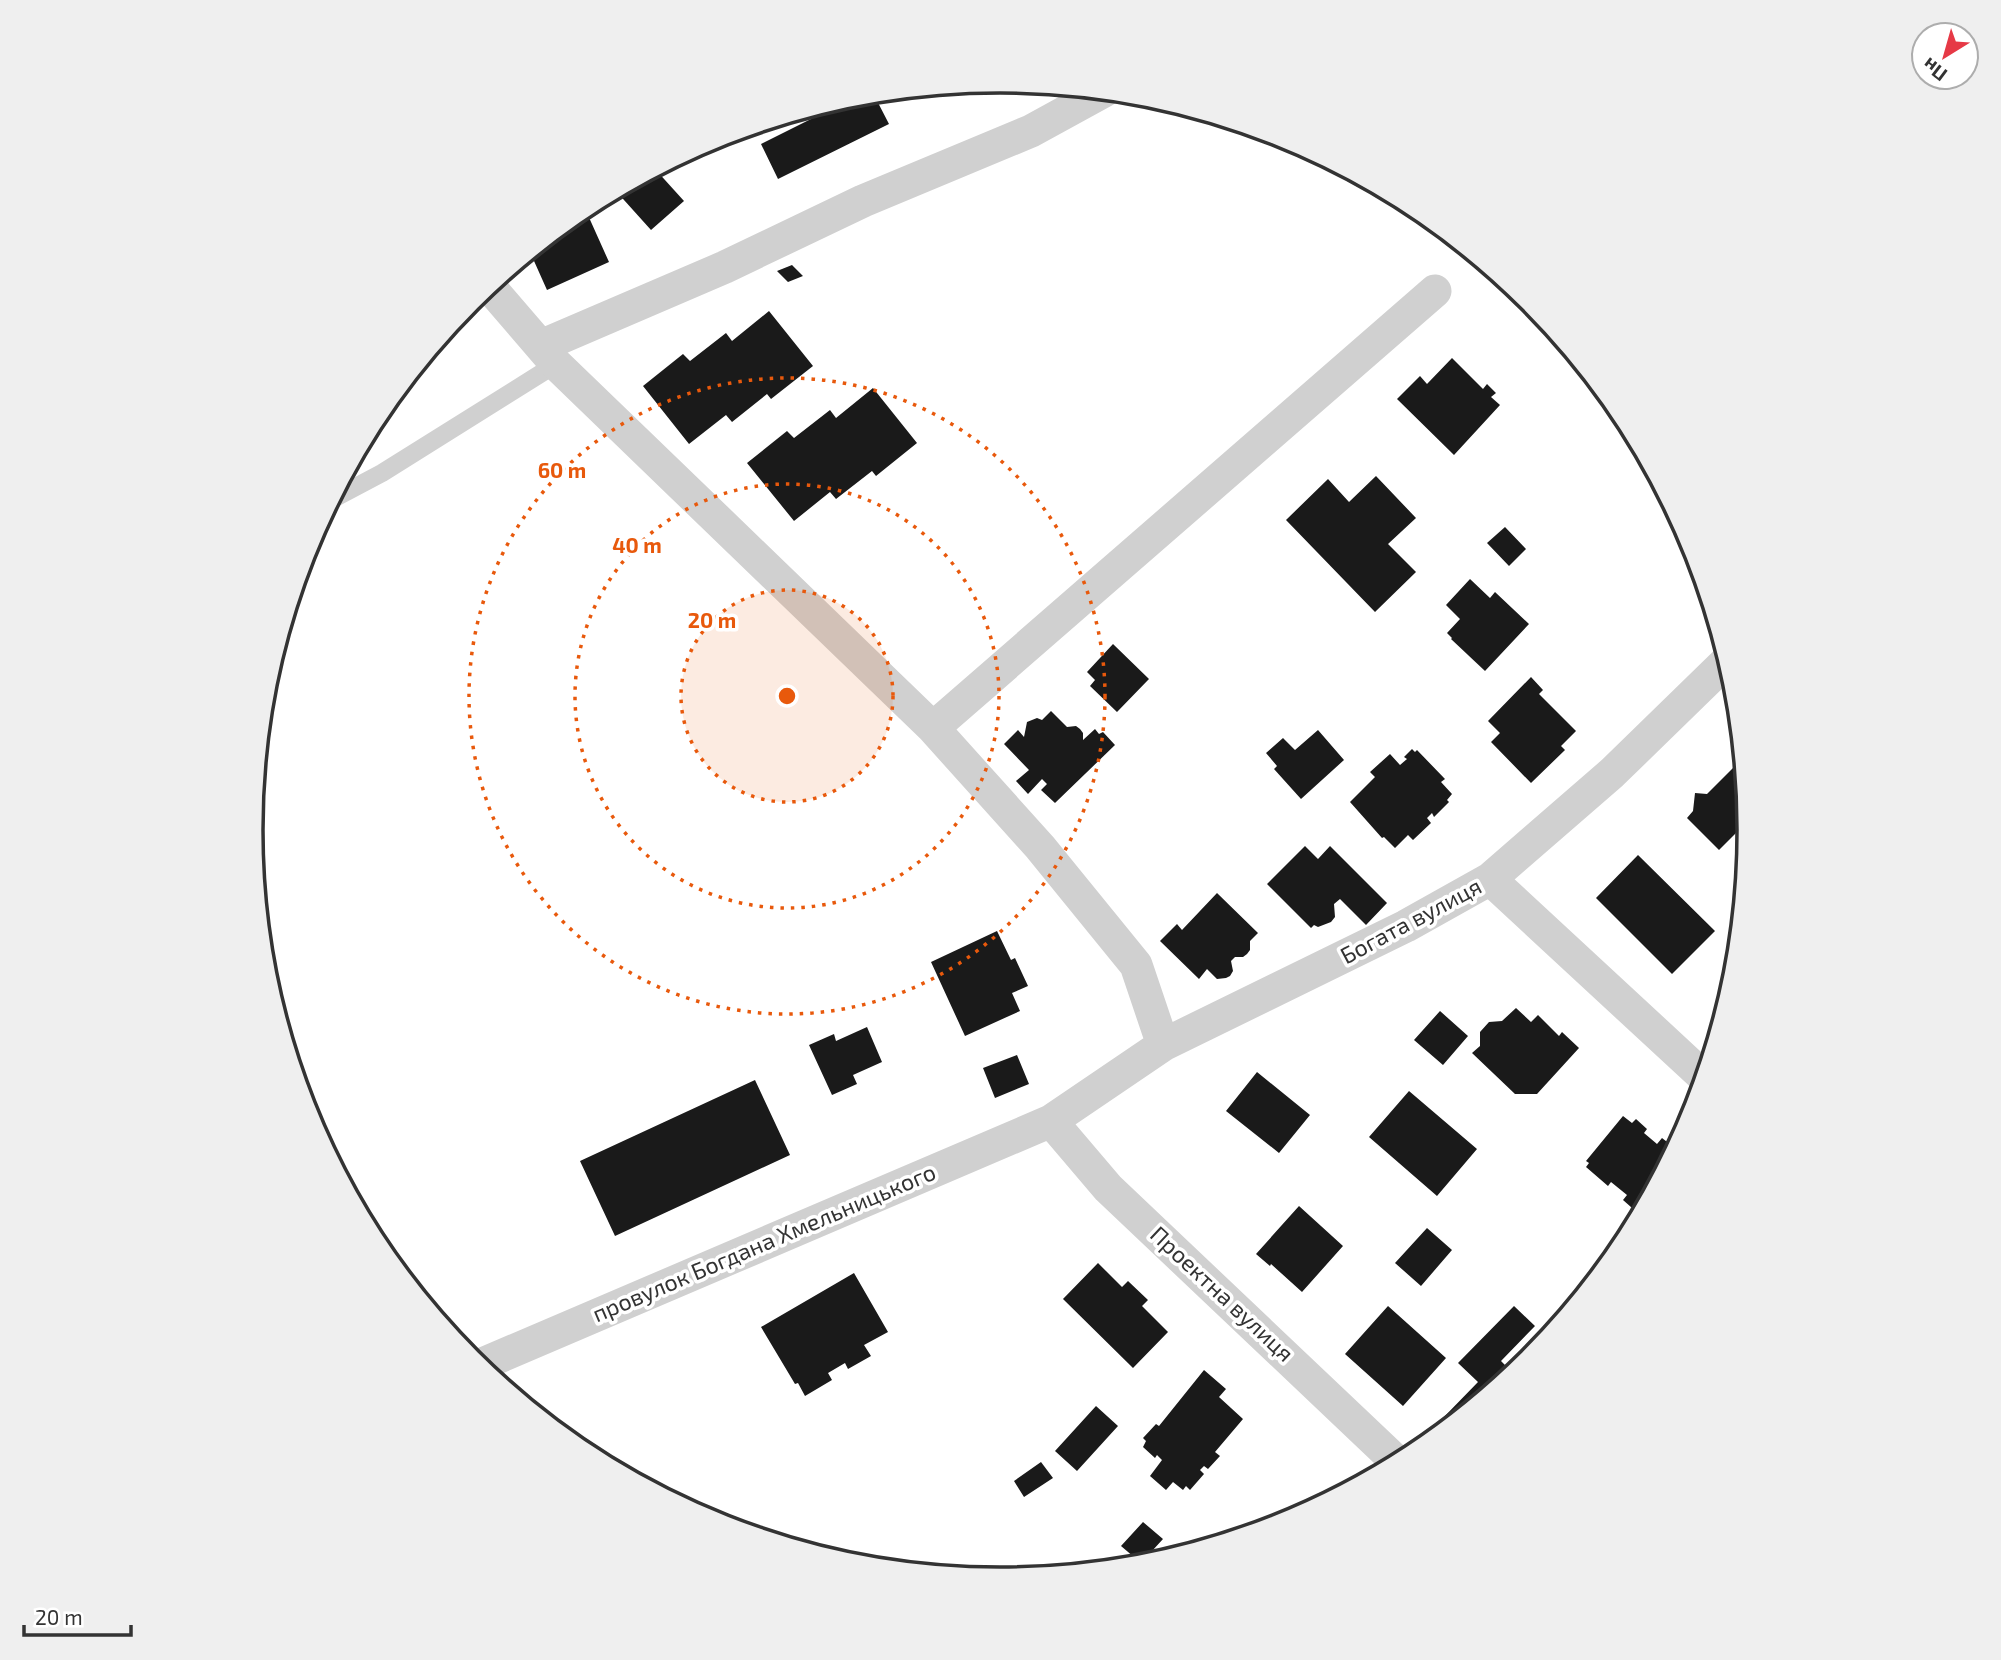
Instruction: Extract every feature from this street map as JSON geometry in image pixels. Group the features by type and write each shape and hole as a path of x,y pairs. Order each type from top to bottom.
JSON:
{"street":[{"path":"549,355 863,201 1031,131 1091,98"},
{"path":"933,728 1435,291"},
{"path":"495,294 549,355 933,728 1040,847 1136,965 1163,1045"},
{"name":"Богата вулиця","path":"1051,1121 1163,1045 1406,926 1490,879 1612,773 1720,668"},
{"path":"1490,879 1697,1071"},
{"name":"провулок Богдана Хмельницького","path":"490,1361 1051,1121"},
{"name":"Проектна вулиця","path":"1051,1121 1108,1188 1390,1455"}],"lane":[{"path":"345,493 382,473 549,355"}],"building":[{"path":"878,103 889,124 778,179 761,144 816,117"},
{"path":"661,176 684,201 651,230 622,198"},
{"path":"589,218 609,262 547,290 534,260"},
{"path":"792,265 803,276 788,282 777,271"},
{"path":"769,311 813,366 771,399 767,394 732,422 726,415 689,444 643,386 683,354 690,361 726,333 732,341"},
{"path":"1452,358 1483,389 1487,384 1496,393 1491,397 1500,405 1454,455 1397,399 1420,376 1427,384"},
{"path":"873,388 917,443 876,476 872,471 836,499 830,492 794,521 747,463 787,431 794,438 830,410 836,418"},
{"path":"1376,476 1416,518 1388,544 1416,572 1375,612 1286,520 1328,479 1349,502"},
{"path":"1505,527 1526,549 1509,566 1487,543"},
{"path":"1470,579 1490,598 1495,592 1529,624 1485,671 1447,633 1460,619 1446,605"},
{"path":"1113,644 1149,679 1117,712 1090,686 1095,680 1087,672"},
{"path":"1531,677 1543,690 1539,694 1576,731 1561,746 1565,750 1531,783 1491,742 1500,733 1488,721"},
{"path":"1051,711 1067,727 1076,726 1080,729 1083,740 1095,729 1099,734 1103,732 1115,745 1055,803 1041,790 1047,784 1042,779 1028,794 1016,781 1029,770 1004,744 1018,730 1024,737 1027,722 1037,718 1042,720"},
{"path":"1318,730 1344,760 1301,799 1274,769 1277,766 1266,753 1283,738 1295,750"},
{"path":"1412,749 1415,752 1417,750 1445,779 1441,782 1452,794 1447,800 1449,802 1434,817 1432,813 1427,818 1431,823 1413,840 1408,835 1395,848 1382,838 1350,802 1375,777 1370,772 1390,754 1400,765"},
{"path":"1734,767 1738,831 1719,850 1687,818 1693,811 1695,793 1707,794"},
{"path":"1305,846 1318,859 1330,846 1387,903 1366,925 1340,899 1334,904 1335,917 1331,922 1311,928 1267,884"},
{"path":"1638,855 1715,931 1672,974 1596,898"},
{"path":"1217,893 1258,933 1250,941 1247,954 1231,961 1233,971 1230,976 1217,979 1207,969 1199,979 1160,941 1177,924 1182,930"},
{"path":"997,931 1011,960 1015,958 1028,986 1012,993 1020,1011 965,1036 931,962"},
{"path":"1516,1008 1531,1022 1538,1015 1559,1036 1562,1032 1579,1048 1537,1094 1515,1094 1472,1053 1480,1046 1480,1032 1489,1022 1502,1021"},
{"path":"1440,1011 1468,1036 1443,1065 1414,1040"},
{"path":"867,1027 882,1062 853,1075 857,1084 832,1095 809,1045 834,1034 836,1041"},
{"path":"1017,1055 1029,1084 995,1098 983,1068"},
{"path":"1257,1072 1310,1115 1279,1153 1226,1111"},
{"path":"755,1080 790,1155 615,1236 580,1161"},
{"path":"1409,1091 1477,1149 1437,1196 1369,1137"},
{"path":"1623,1116 1632,1123 1636,1119 1647,1129 1644,1133 1657,1144 1662,1138 1668,1143 1633,1209 1623,1200 1627,1195 1611,1182 1608,1186 1586,1167 1589,1163 1586,1161"},
{"path":"1299,1206 1343,1246 1302,1292 1256,1254"},
{"path":"1427,1228 1452,1250 1421,1286 1395,1263"},
{"path":"1098,1263 1122,1287 1128,1281 1148,1300 1142,1306 1168,1332 1133,1368 1063,1299"},
{"path":"854,1273 888,1332 864,1345 871,1356 848,1369 845,1363 828,1373 832,1380 805,1396 761,1327"},
{"path":"1388,1306 1446,1358 1403,1406 1345,1354"},
{"path":"1514,1306 1535,1326 1501,1361 1506,1366 1443,1420 1478,1382 1458,1363"},
{"path":"1204,1370 1226,1389 1219,1397 1243,1419 1215,1452 1220,1456 1208,1469 1204,1466 1200,1470 1204,1474 1190,1490 1186,1486 1183,1490 1173,1482 1166,1490 1150,1476 1162,1460 1157,1455 1155,1458 1143,1447 1146,1441 1143,1438 1156,1424 1159,1426"},
{"path":"1096,1406 1118,1426 1077,1471 1055,1451"},
{"path":"1041,1462 1053,1478 1024,1497 1014,1481"},
{"path":"1143,1522 1163,1539 1152,1551 1132,1555 1121,1546"}]}
